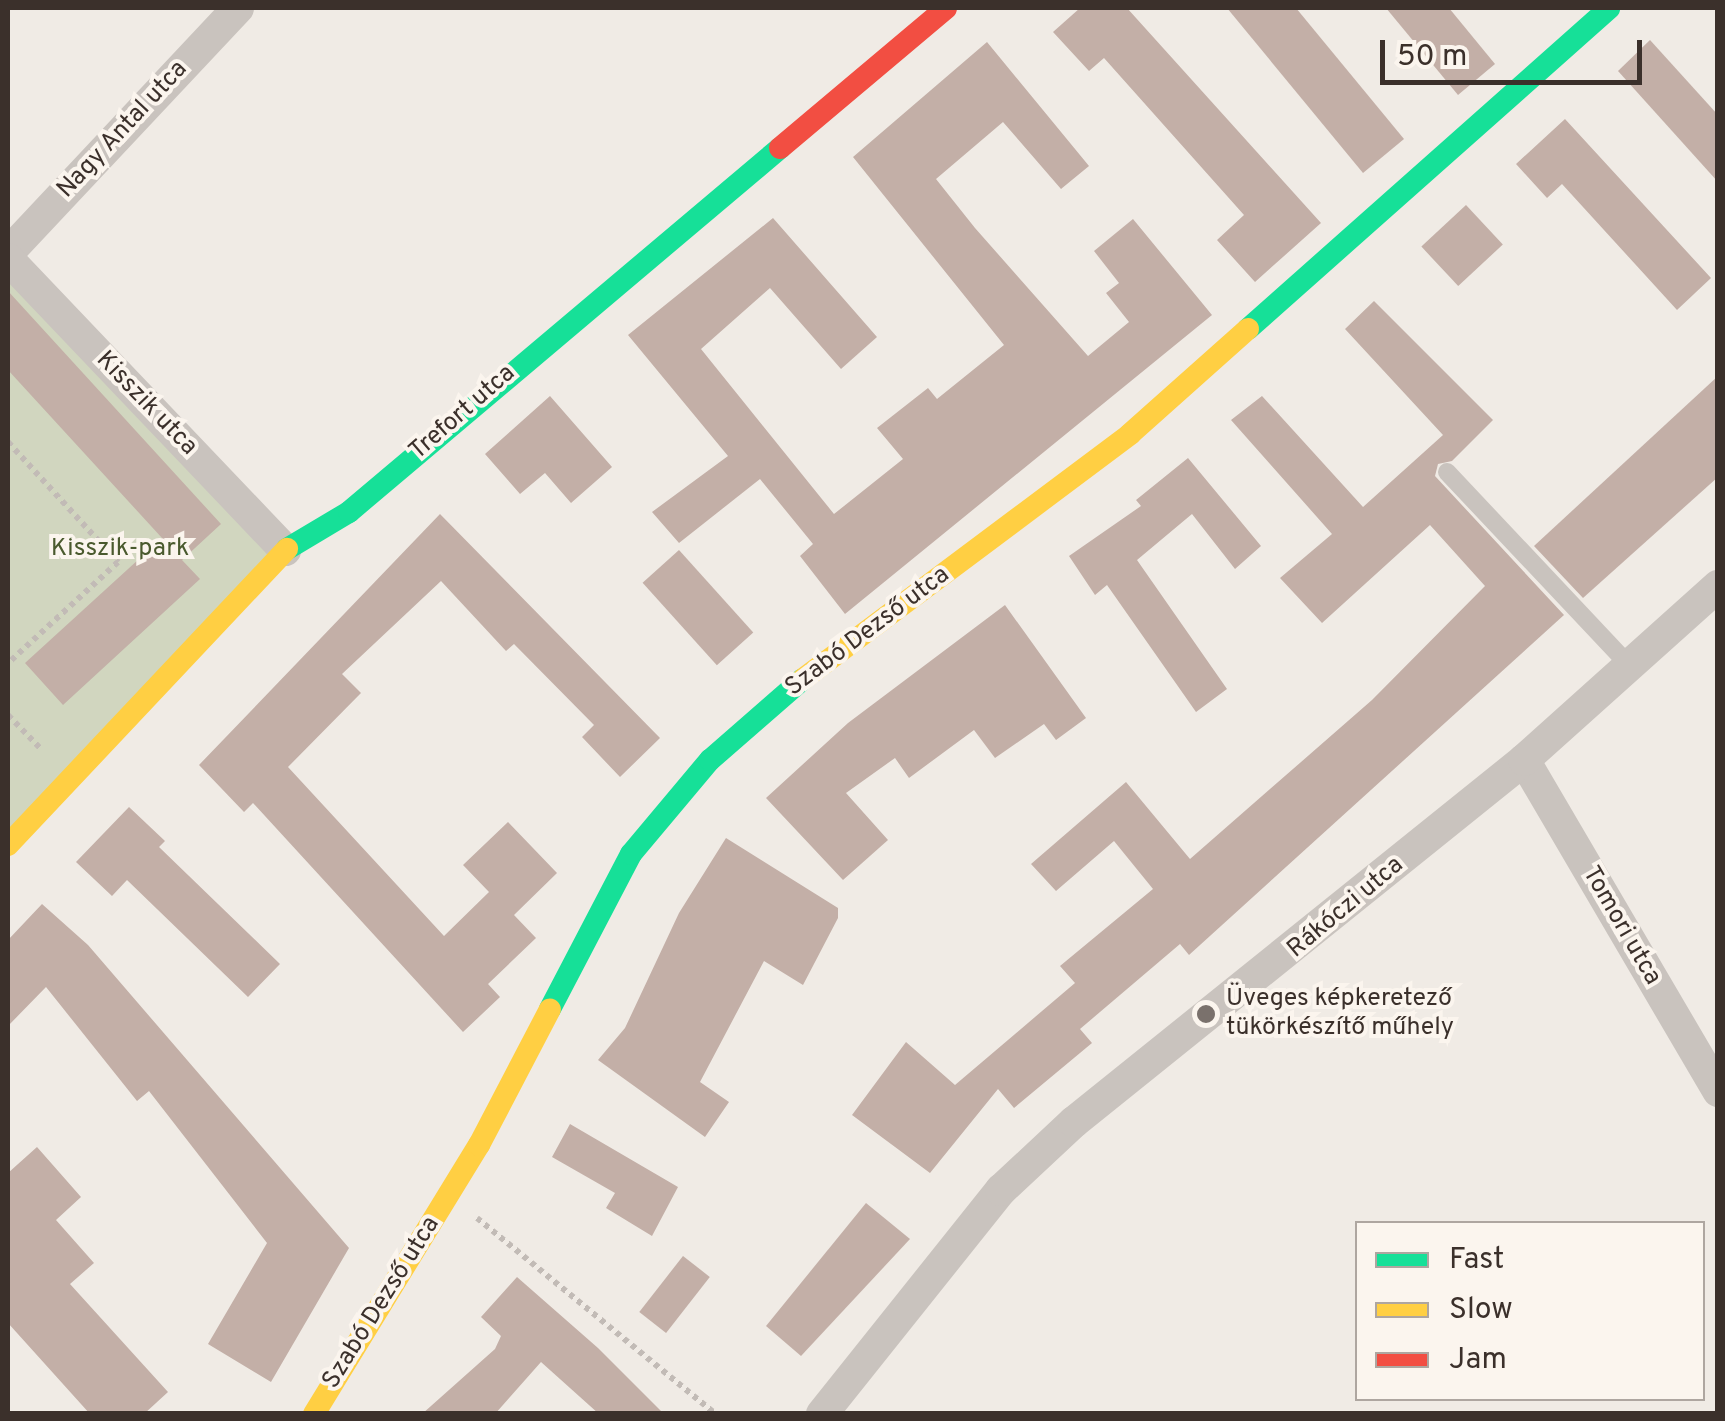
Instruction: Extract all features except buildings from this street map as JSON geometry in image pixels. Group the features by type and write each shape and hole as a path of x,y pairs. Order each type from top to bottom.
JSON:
{"street":[{"name":"Nagy Antal utca","path":"8,256 238,8"},
{"name":"Trefort utca","path":"8,845 285,550 349,512 946,8"},
{"name":"Szabó Dezső utca","path":"314,1414 449,1195 631,854 710,760 793,687 1130,434 1608,8"},
{"name":"Kisszik utca","path":"8,256 285,550"},
{"name":"Rákóczi utca","path":"822,1414 1001,1190 1059,1135 1524,760 1718,586"},
{"name":"Tomori utca","path":"1524,760 1718,1092"}],"lane":[{"path":"1446,472 1630,666"}],"path":[{"path":"8,442 118,562 8,663"},
{"path":"8,715 40,750 54,736"},
{"path":"449,1195 716,1414"}],"green space":[{"name":"Kisszik-park","path":"8,266 275,548 8,833"}],"traffic: fast":[{"path":"1248,329 1609,8"},
{"path":"287,549 349,512 780,148"},
{"path":"550,1009 631,854 710,760 803,679"}],"traffic: slow":[{"path":"803,679 1130,434 1248,329"},
{"path":"8,845 287,549"},
{"path":"314,1414 479,1145 550,1009"}],"traffic: jam":[{"path":"780,148 946,8"}],"place":[{"name":"Üveges képkeretező tükörkészítő műhely","path":"1206,1014"}]}
